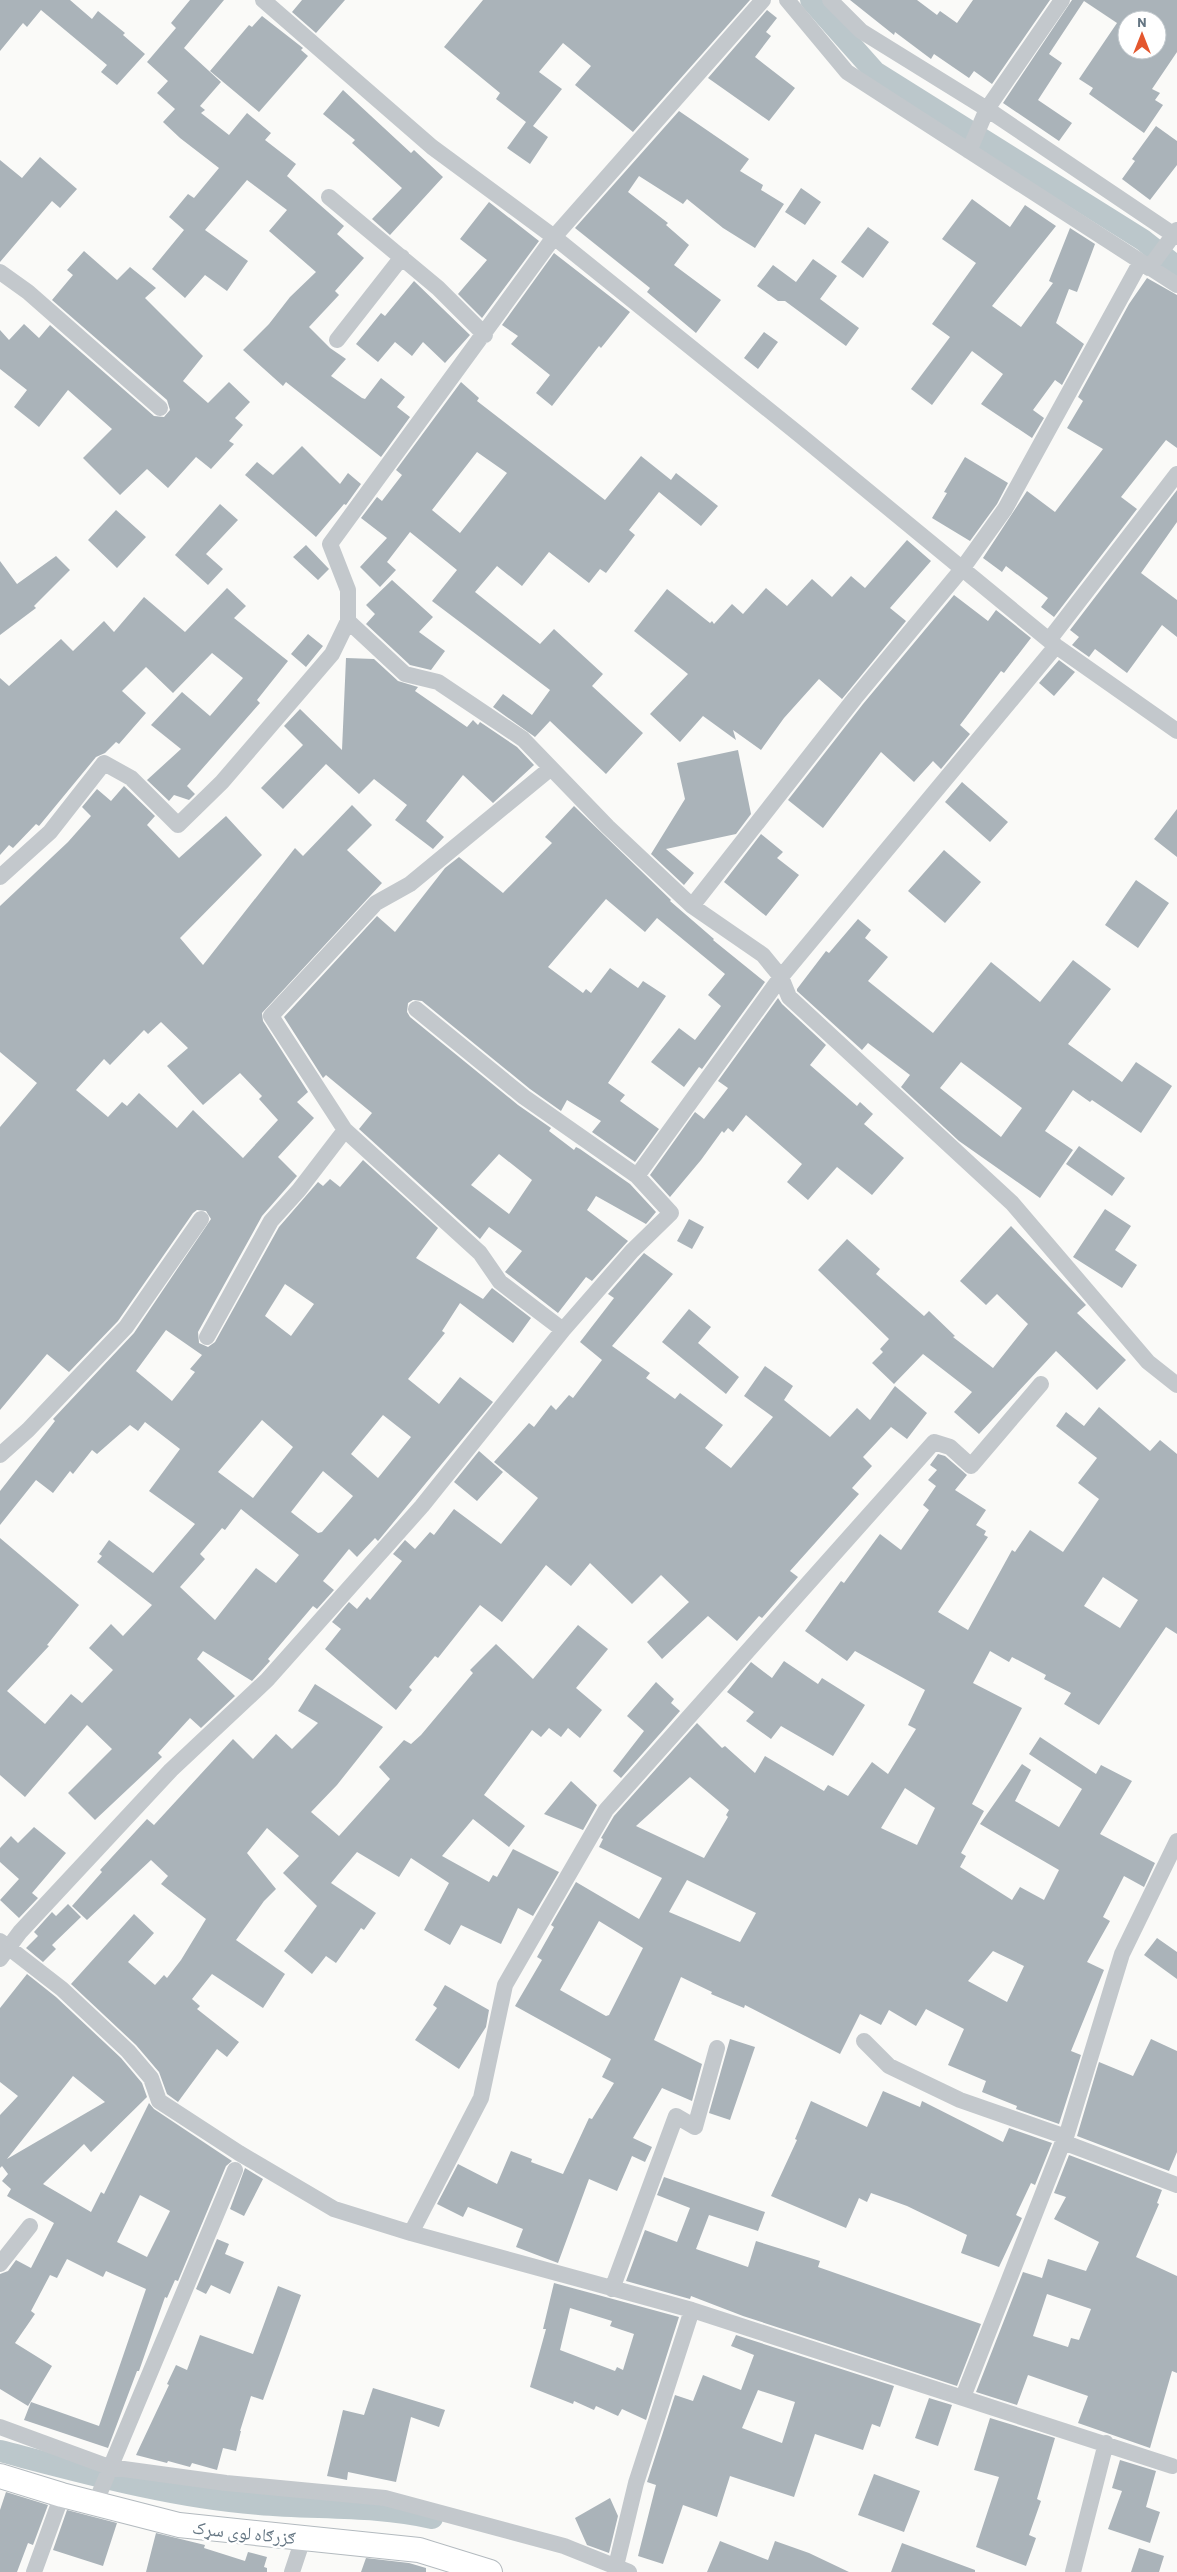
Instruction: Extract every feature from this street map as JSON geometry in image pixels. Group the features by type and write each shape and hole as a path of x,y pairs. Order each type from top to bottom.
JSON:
{"street":[{"path":"262,0 432,147 554,237 1052,643 1177,731"},
{"path":"0,878 50,832 104,763 131,778 178,825 222,782 332,654 348,621 348,590 330,544 485,335 554,237 764,0"},
{"path":"787,0 847,72 1177,285"},
{"path":"692,906 855,698 962,569 1005,509 1145,266 1176,234 987,109 861,30 830,0"},
{"path":"969,151 987,109 1062,0"},
{"path":"329,197 438,288 485,335"},
{"path":"337,340 402,257"},
{"path":"0,272 28,292 160,408"},
{"path":"637,1176 781,977 1052,643 1177,474"},
{"path":"348,621 405,674 438,682 523,739 608,827 692,906 763,955 781,977 789,997 1012,1203 1148,1362 1177,1385"},
{"path":"551,768 410,884 376,903 272,1016 345,1130 480,1253 500,1282 563,1330"},
{"path":"416,1009 524,1097 637,1176 671,1213 632,1251 563,1330 422,1506 267,1680 171,1770 3,1949 62,1989 128,2052 151,2078 159,2100 239,2153 334,2209 411,2233 692,2310 1172,2466"},
{"path":"207,1337 271,1221 299,1190 345,1130"},
{"path":"0,1455 28,1430 126,1327 201,1219"},
{"path":"411,2233 481,2098 506,1985 606,1810 934,1442 950,1447 971,1466 1041,1384"},
{"path":"963,2397 1065,2139 1122,1954 1177,1841"},
{"path":"864,2041 889,2066 960,2100 1065,2139 1177,2185"},
{"path":"612,2289 676,2116 694,2127 717,2048"},
{"path":"95,2504 235,2170"},
{"path":"0,2264 30,2226"},
{"path":"0,2427 109,2468 226,2483 384,2498 564,2546 622,2569 636,2483 692,2310"},
{"path":"1073,2572 1106,2444"},
{"name":"ګزرګاه لوی سړک","path":"0,2476 62,2495 179,2525 419,2550 490,2572"},
{"path":"34,2572 62,2495"},
{"path":"292,2572 303,2539"}],"building":[{"path":"0,0 70,0 92,19 98,11 125,33 123,35 145,54 117,85 101,72 107,65 41,10 27,27 23,23 0,51"},
{"path":"190,0 224,0 184,48 221,82 200,106 205,110 201,113 229,135 247,113 271,133 265,140 296,164 287,176 344,226 337,234 364,258 335,291 339,295 309,327 330,348 346,359 331,376 365,399 381,378 405,397 397,407 410,417 381,457 286,382 283,386 243,350 269,324 290,297 316,272 269,231 287,210 247,180 205,230 248,261 227,291 205,275 185,298 152,269 184,230 169,217 188,194 194,198 219,168 180,138 163,122 175,109 157,93 168,81 147,62 176,28 171,23"},
{"path":"302,0 345,0 316,33 292,12"},
{"path":"483,0 750,0 633,132 575,85 591,66 563,43 539,72 562,89 533,126 548,137 530,164 507,148 526,122 496,99 500,93 444,47"},
{"path":"850,0 917,0 937,15 940,11 957,23 973,0 1050,0 992,84 974,71 969,78 934,54 931,59 895,32 894,35"},
{"path":"1072,0 1177,0 1177,52 1152,89 1160,93 1155,100 1163,105 1144,133 1089,94 1093,88 1079,79 1117,23 1084,1 1049,54 1062,63 1038,100 1072,123 1059,141 1003,103"},
{"path":"767,10 777,18 766,32 771,36 755,57 795,88 769,121 708,78"},
{"path":"262,16 303,48 301,50 308,56 259,112 210,71 249,25 252,27"},
{"path":"343,90 411,153 414,150 443,177 390,235 372,219 402,188 352,143 355,140 323,114"},
{"path":"679,111 749,159 740,171 763,185 761,190 784,204 755,248 723,228 687,199 683,204 639,176 628,192 668,223 666,225 689,245 674,265 721,300 696,333 647,292 650,288 575,228"},
{"path":"1156,126 1177,141 1177,165 1150,200 1122,179 1135,161 1132,159"},
{"path":"40,157 77,189 60,208 52,201 0,262 0,160 22,178"},
{"path":"801,188 821,202 805,225 785,212"},
{"path":"972,199 1010,227 1025,205 1056,226 992,306 1021,327 1053,283 1049,281 1070,228 1095,244 1077,292 1069,289 1056,323 1084,344 1062,385 1055,380 1033,410 1044,418 1032,438 981,404 1003,374 972,351 932,405 911,389 950,337 932,324 976,263 942,239"},
{"path":"489,202 539,241 482,318 458,294 487,260 460,239"},
{"path":"868,227 889,242 863,278 841,262"},
{"path":"84,251 117,280 130,267 156,288 145,298 203,356 183,381 208,403 229,382 250,402 235,418 243,425 229,441 234,444 211,469 196,457 168,488 147,469 120,495 83,458 112,429 68,390 39,427 14,407 27,390 0,369 0,330 9,340 24,324 39,338 50,325 154,416 164,417 170,410 167,400 52,300 73,275 67,270"},
{"path":"554,253 630,312 601,348 599,346 552,406 536,393 550,375 511,344 518,336 502,325"},
{"path":"813,259 837,276 820,299 859,328 846,346 785,301 778,301 757,286 773,265 796,282"},
{"path":"1147,278 1177,295 1177,448 1166,440 1121,497 1137,509 1054,617 1041,607 1048,598 1006,566 1002,572 983,558 1027,491 1055,512 1103,449 1067,428 1083,401 1078,397 1129,304"},
{"path":"414,281 470,335 445,363 423,342 412,356 395,342 378,362 356,344 381,313 385,316"},
{"path":"764,332 778,342 758,369 744,358"},
{"path":"461,382 479,398 477,401 605,500 641,456 671,480 676,473 718,506 701,526 659,492 629,530 635,535 606,573 600,569 589,583 549,552 522,586 497,566 475,592 540,644 554,629 603,674 592,686 643,733 606,774 550,721 535,737 493,707 503,694 532,715 550,690 432,601 457,570 410,532 387,562 396,570 380,587 360,567 387,538 361,518 377,497 382,501 402,475 396,470","holes":["477,452 507,473 460,533 432,510"]},
{"path":"302,446 340,484 348,473 361,484 346,505 344,504 316,537 245,475 257,462 273,475"},
{"path":"965,457 1008,483 997,504 970,541 932,518 947,493 944,492"},
{"path":"1177,490 1177,522 1141,573 1177,600 1177,637 1162,625 1127,673 1095,649 1089,657 1072,645 1079,637 1070,630"},
{"path":"220,504 238,520 206,554 223,569 208,585 175,555"},
{"path":"116,510 146,537 117,568 88,540"},
{"path":"907,540 931,561 890,608 906,621 842,699 819,679 784,718 761,750 733,730 736,740 703,716 680,742 650,714 688,674 634,631 667,589 710,623 712,621 714,624 732,604 743,614 766,588 787,606 812,579 832,597 851,576 865,588"},
{"path":"306,545 329,569 318,580 293,557"},
{"path":"56,556 70,570 34,606 36,608 0,635 0,561 17,584"},
{"path":"392,580 433,617 419,632 445,651 431,670 410,665 366,624 375,614 366,605"},
{"path":"227,588 246,606 234,618 288,661 257,700 260,703 187,786 195,794 189,800 174,795 169,801 147,780 181,749 151,725 182,692 210,716 243,678 212,653 173,693 146,667 122,691 146,713 119,744 116,742 105,753 96,757 39,826 36,824 13,848 9,845 0,855 0,678 9,686 61,639 73,651 104,621 114,632 144,597 185,632"},
{"path":"954,595 988,621 996,610 1031,638 1004,673 1001,671 960,725 970,734 941,769 933,761 914,782 881,752 823,828 788,800 863,704"},
{"path":"308,634 323,646 306,667 291,654"},
{"path":"346,658 374,659 398,681 418,687 415,691 467,727 473,720 478,725 480,722 517,747 534,765 493,803 463,775 426,821 444,837 433,849 395,820 407,805 374,779 359,794 326,764 283,809 261,788 303,745 284,726 300,709 342,750"},
{"path":"1059,660 1075,672 1054,696 1039,683"},
{"path":"738,750 751,814 736,834 666,849 694,873 684,885 651,854 685,799 677,763"},
{"path":"962,782 1008,822 990,842 945,802"},
{"path":"124,786 155,816 147,825 179,858 226,816 262,855 180,938 203,965 295,848 303,856 352,805 372,825 347,850 382,883 262,1013 263,1021 308,1092 297,1102 314,1118 278,1157 297,1176 262,1216 198,1332 199,1343 208,1347 215,1342 279,1227 318,1182 323,1186 330,1179 340,1187 363,1160 438,1228 416,1258 483,1299 492,1288 531,1318 513,1343 460,1303 442,1331 445,1333 408,1379 439,1404 460,1377 493,1402 378,1541 375,1538 357,1557 349,1549 323,1581 334,1590 317,1609 313,1606 252,1681 203,1651 197,1659 235,1696 201,1728 190,1718 158,1753 162,1757 95,1820 68,1793 112,1749 87,1725 25,1797 0,1775 0,1538 79,1605 47,1645 49,1646 7,1691 45,1724 71,1694 82,1703 113,1670 89,1648 111,1624 123,1636 152,1605 97,1562 102,1556 99,1554 109,1540 153,1573 195,1524 149,1491 180,1449 145,1422 138,1431 130,1425 97,1454 92,1450 73,1474 70,1471 53,1493 36,1480 0,1525 0,1491 55,1421 53,1419 134,1333 211,1219 206,1211 197,1210 193,1213 118,1321 69,1372 47,1354 0,1410 0,1127 37,1083 0,1052 0,906 68,842 91,816 82,807 97,789 111,801","holes":["161,1022 188,1048 167,1066 203,1105 240,1073 262,1096 259,1099 278,1120 243,1158 193,1110 177,1128 139,1093 127,1106 122,1102 108,1117 76,1090 104,1059 110,1065 144,1030 148,1034","285,1284 314,1304 291,1336 265,1316","166,1330 202,1355 190,1369 195,1372 172,1401 136,1371","383,1415 411,1437 378,1478 351,1454","262,1420 293,1447 253,1498 218,1472","323,1471 353,1496 322,1532 318,1533 291,1512","241,1509 299,1555 276,1583 256,1568 215,1620 180,1587 205,1559 200,1554 222,1528 225,1530"]},
{"path":"574,806 670,901 713,940 765,982 702,1069 699,1067 684,1087 651,1062 679,1028 695,1040 721,1006 708,995 725,974 657,918 645,932 606,899 548,967 583,993 586,989 591,993 610,968 638,988 643,981 666,996 608,1083 625,1095 620,1101 659,1129 635,1162 592,1132 601,1121 567,1100 561,1111 530,1089 422,1001 413,1000 408,1003 407,1012 410,1017 518,1105 551,1128 549,1131 574,1150 576,1147 580,1149 630,1184 656,1212 646,1224 596,1196 587,1210 628,1241 592,1281 586,1277 558,1313 505,1272 522,1251 489,1227 480,1239 359,1129 372,1113 326,1075 323,1078 284,1017 377,916 395,932 445,868 459,857 503,893 552,843 545,837","holes":["499,1154 532,1180 509,1214 471,1185"]},
{"path":"1177,809 1177,857 1154,839"},
{"path":"761,834 783,852 777,858 799,875 766,916 724,882"},
{"path":"944,850 981,882 945,923 908,891"},
{"path":"1136,880 1169,903 1138,948 1105,925"},
{"path":"858,919 871,930 865,938 888,957 868,981 933,1033 991,962 1040,1002 1073,960 1111,989 1068,1044 1122,1082 1136,1062 1172,1086 1141,1133 1092,1100 1090,1102 1073,1090 1045,1131 1073,1150 1040,1198 959,1141 901,1087 910,1075 868,1043 862,1050 797,991 826,951 829,953","holes":["961,1062 1022,1108 1001,1137 940,1088"]},
{"path":"778,998 826,1045 810,1065 857,1106 860,1102 873,1114 864,1124 904,1158 872,1195 837,1167 808,1200 787,1182 802,1164 746,1115 733,1132 728,1128 724,1133 722,1131 670,1197 650,1175 695,1112 704,1119 728,1088 718,1081"},
{"path":"1079,1146 1125,1178 1112,1196 1066,1164"},
{"path":"1105,1209 1131,1226 1115,1250 1137,1265 1122,1288 1073,1257"},
{"path":"689,1219 704,1227 692,1249 677,1241"},
{"path":"1011,1226 1086,1305 1077,1313 1126,1360 1097,1390 1056,1351 979,1434 954,1412 972,1392 923,1354 894,1384 872,1363 883,1352 880,1349 889,1339 818,1270 847,1239 880,1269 876,1274 924,1316 929,1311 955,1336 953,1337 993,1368 1028,1324 997,1294 986,1305 960,1281"},
{"path":"644,1253 673,1274 612,1346 650,1373 646,1378 675,1399 680,1393 723,1425 705,1448 731,1468 773,1417 744,1396 765,1366 793,1386 784,1400 830,1437 857,1408 870,1420 895,1386 927,1413 907,1439 891,1427 863,1457 872,1466 852,1488 859,1494 790,1571 798,1577 762,1618 759,1616 737,1641 708,1616 662,1659 647,1642 689,1602 661,1575 632,1604 590,1563 571,1586 546,1565 502,1622 480,1605 438,1658 435,1656 409,1687 412,1690 396,1710 325,1649 341,1629 332,1622 349,1602 357,1609 367,1597 370,1600 402,1561 393,1554 405,1540 415,1549 430,1532 434,1535 454,1509 501,1544 538,1498 494,1462 529,1423 534,1427 551,1405 556,1410 569,1395 573,1398 602,1360 580,1342 614,1298 608,1294"},
{"path":"689,1309 711,1327 698,1343 739,1377 726,1394 662,1342"},
{"path":"1099,1407 1150,1451 1160,1440 1177,1454 1177,1634 1166,1627 1099,1725 1064,1704 1071,1693 1044,1679 1046,1675 1012,1657 1009,1662 990,1651 973,1683 1022,1708 972,1804 984,1811 961,1853 966,1856 960,1867 1012,1900 1020,1887 1044,1900 1059,1870 980,1824 1022,1764 1031,1770 1015,1801 1059,1827 1082,1789 1029,1754 1040,1737 1096,1774 1101,1765 1132,1781 1100,1834 1155,1863 1144,1887 1124,1876 1103,1917 1110,1921 1087,1962 1104,1970 1071,2051 1081,2055 1059,2124 1016,2109 1017,2106 982,2092 986,2081 948,2065 964,2029 926,2009 916,2026 889,2010 881,2025 860,2014 840,2054 745,2005 744,2008 711,1994 712,1992 681,1977 654,2040 702,2064 692,2101 662,2088 633,2138 652,2147 645,2162 632,2156 617,2191 589,2179 558,2263 516,2247 523,2229 468,2207 463,2217 437,2204 458,2164 497,2184 511,2151 532,2159 531,2162 563,2174 589,2118 592,2119 614,2083 602,2077 611,2059 515,2006 542,1960 537,1957 554,1927 551,1925 576,1882 639,1919 662,1878 599,1847 603,1839 601,1838 614,1816 697,1723 722,1748 725,1746 755,1773 765,1756 824,1791 828,1785 848,1796 872,1762 888,1774 916,1729 908,1725 925,1690 855,1651 847,1661 805,1631 841,1581 844,1583 880,1534 901,1550 929,1510 923,1505 936,1486 928,1480 937,1470 930,1465 938,1454 945,1456 967,1475 955,1490 986,1510 976,1525 986,1531 984,1535 988,1537 938,1612 968,1630 1012,1550 1015,1552 1030,1530 1063,1552 1099,1499 1078,1483 1097,1458 1056,1426 1066,1412 1084,1426","holes":["1103,1577 1138,1600 1120,1628 1084,1606","690,1777 729,1810 726,1815 728,1817 704,1858 636,1826","905,1788 935,1808 917,1845 881,1828","687,1880 756,1913 740,1942 669,1912","599,1921 643,1948 609,2015 606,2016 560,1990","993,1951 1024,1966 1007,2002 968,1981"]},
{"path":"479,1451 503,1472 477,1501 454,1482"},
{"path":"578,1625 608,1649 576,1688 602,1710 580,1738 568,1728 561,1737 549,1728 541,1737 532,1730 484,1795 525,1826 509,1847 473,1819 442,1856 489,1882 493,1875 497,1877 513,1849 559,1872 533,1916 518,1908 501,1944 461,1925 450,1945 424,1930 449,1883 411,1858 399,1877 357,1852 331,1883 376,1913 364,1930 361,1928 336,1963 326,1956 312,1974 284,1951 317,1906 283,1873 299,1856 267,1828 247,1853 276,1889 264,1901 236,1940 285,1974 263,2008 212,1974 192,1999 200,2006 197,2009 239,2042 227,2057 217,2049 178,2102 167,2094 159,2072 136,2045 71,1984 134,1914 154,1933 128,1962 155,1985 164,1975 167,1978 181,1960 206,1919 161,1884 168,1876 151,1860 87,1920 72,1906 102,1872 100,1870 147,1819 154,1825 233,1739 253,1759 276,1734 292,1749 318,1723 298,1711 315,1684 383,1727 337,1785 311,1812 339,1836 390,1779 379,1767 404,1740 411,1744 421,1735 473,1673 470,1670 496,1644 533,1679"},
{"path":"784,1661 818,1684 822,1678 865,1705 833,1756 781,1726 771,1739 746,1721 754,1712 727,1692 751,1662 772,1678"},
{"path":"656,1682 674,1699 671,1703 680,1711 621,1778 613,1771 644,1731 627,1716"},
{"path":"571,1781 597,1805 583,1830 544,1814"},
{"path":"34,1827 66,1853 32,1893 38,1898 19,1918 0,1900 19,1879 0,1862 0,1848 11,1836 18,1843"},
{"path":"68,1904 81,1917 52,1945 56,1949 43,1962 26,1948 38,1936 34,1932 52,1912 56,1916"},
{"path":"1157,1938 1177,1952 1177,1979 1144,1955"},
{"path":"27,1974 56,1997 121,2058 142,2083 147,2097 91,2152 84,2144 43,2184 91,2212 101,2192 104,2194 149,2103 154,2109 232,2161 226,2166 178,2281 175,2280 167,2298 165,2297 139,2371 137,2371 108,2448 24,2420 31,2402 99,2426 146,2289 106,2271 103,2277 67,2259 57,2278 50,2275 31,2311 35,2314 15,2343 52,2366 28,2406 0,2389 0,2274 8,2271 16,2260 31,2268 54,2223 7,2196 11,2189 2,2181 8,2174 2,2166 0,2168 0,2115 18,2096 0,2082 0,2008","holes":["73,2076 105,2102 7,2159","140,2195 170,2211 147,2257 117,2242"]},
{"path":"445,1985 489,2010 486,2027 459,2069 415,2040 437,2008 433,2005"},
{"path":"730,2039 755,2047 730,2120 709,2113"},
{"path":"1151,2039 1177,2051 1177,2152 1169,2171 1077,2136 1099,2062 1133,2076"},
{"path":"883,2091 920,2107 922,2101 1003,2142 1009,2128 1052,2143 1035,2185 1031,2183 1016,2215 1022,2218 999,2267 961,2253 967,2235 907,2206 871,2193 867,2202 859,2198 846,2228 771,2196 797,2140 795,2139 811,2101 867,2127"},
{"path":"1069,2155 1162,2190 1157,2203 1159,2204 1136,2257 1177,2276 1177,2373 1172,2371 1150,2448 1078,2423 1088,2396 1028,2375 1017,2405 976,2392 1023,2272 1042,2278 1048,2259 1086,2271 1099,2242 1054,2219 1066,2197 1054,2193","holes":["1047,2294 1091,2309 1079,2340 1071,2338 1068,2347 1033,2336"]},
{"path":"245,2168 263,2179 244,2216 230,2209"},
{"path":"664,2177 765,2212 758,2231 709,2215 696,2249 748,2267 756,2241 820,2261 818,2267 981,2324 957,2386 743,2316 691,2296 690,2299 626,2281 645,2230 677,2242 690,2208 657,2195"},
{"path":"217,2239 229,2244 225,2254 244,2262 230,2294 211,2285 206,2294 196,2289"},
{"path":"554,2283 679,2317 646,2420 622,2409 618,2416 596,2406 594,2410 574,2401 573,2404 530,2387 546,2329 543,2329","holes":["570,2308 612,2321 610,2326 634,2334 623,2370 617,2367 615,2371 560,2350"]},
{"path":"278,2286 301,2295 263,2400 251,2396 236,2451 223,2448 217,2470 192,2463 190,2467 136,2455 169,2385 167,2384 176,2365 187,2370 200,2335 253,2354"},
{"path":"736,2335 894,2386 880,2427 872,2424 863,2450 815,2434 794,2497 730,2476 717,2517 683,2505 663,2564 638,2556 656,2485 647,2482 675,2395 693,2401 703,2375 741,2390 754,2355 731,2346","holes":["758,2390 795,2402 782,2443 742,2428"]},
{"path":"373,2388 445,2410 439,2427 411,2417 396,2482 348,2472 347,2480 327,2476 343,2410 364,2415"},
{"path":"929,2398 952,2405 938,2446 915,2438"},
{"path":"990,2418 1055,2438 1037,2499 1041,2501 1029,2535 1036,2538 1026,2566 976,2547 999,2477 974,2470"},
{"path":"1120,2460 1156,2471 1146,2507 1160,2512 1150,2543 1108,2529 1122,2491 1112,2488"},
{"path":"874,2474 920,2491 904,2532 858,2515"},
{"path":"6,2492 48,2505 33,2545 28,2543 17,2572 0,2572 0,2510"},
{"path":"610,2498 618,2516 609,2553 587,2545 575,2518"},
{"path":"67,2510 117,2523 103,2566 53,2550"},
{"path":"156,2533 205,2545 204,2548 245,2561 248,2552 267,2557 264,2567 267,2568 267,2572 146,2572"},
{"path":"720,2541 768,2560 775,2541 809,2553 849,2572 707,2572"},
{"path":"902,2543 975,2570 975,2572 891,2572"},
{"path":"1139,2548 1164,2556 1159,2572 1131,2572"},
{"path":"366,2558 409,2563 426,2568 426,2572 361,2572"}],"waterway":[{"path":"811,0 875,72 1143,240 1177,267"},
{"path":"0,2451 128,2483 193,2496 281,2506 389,2511 432,2518"}]}
